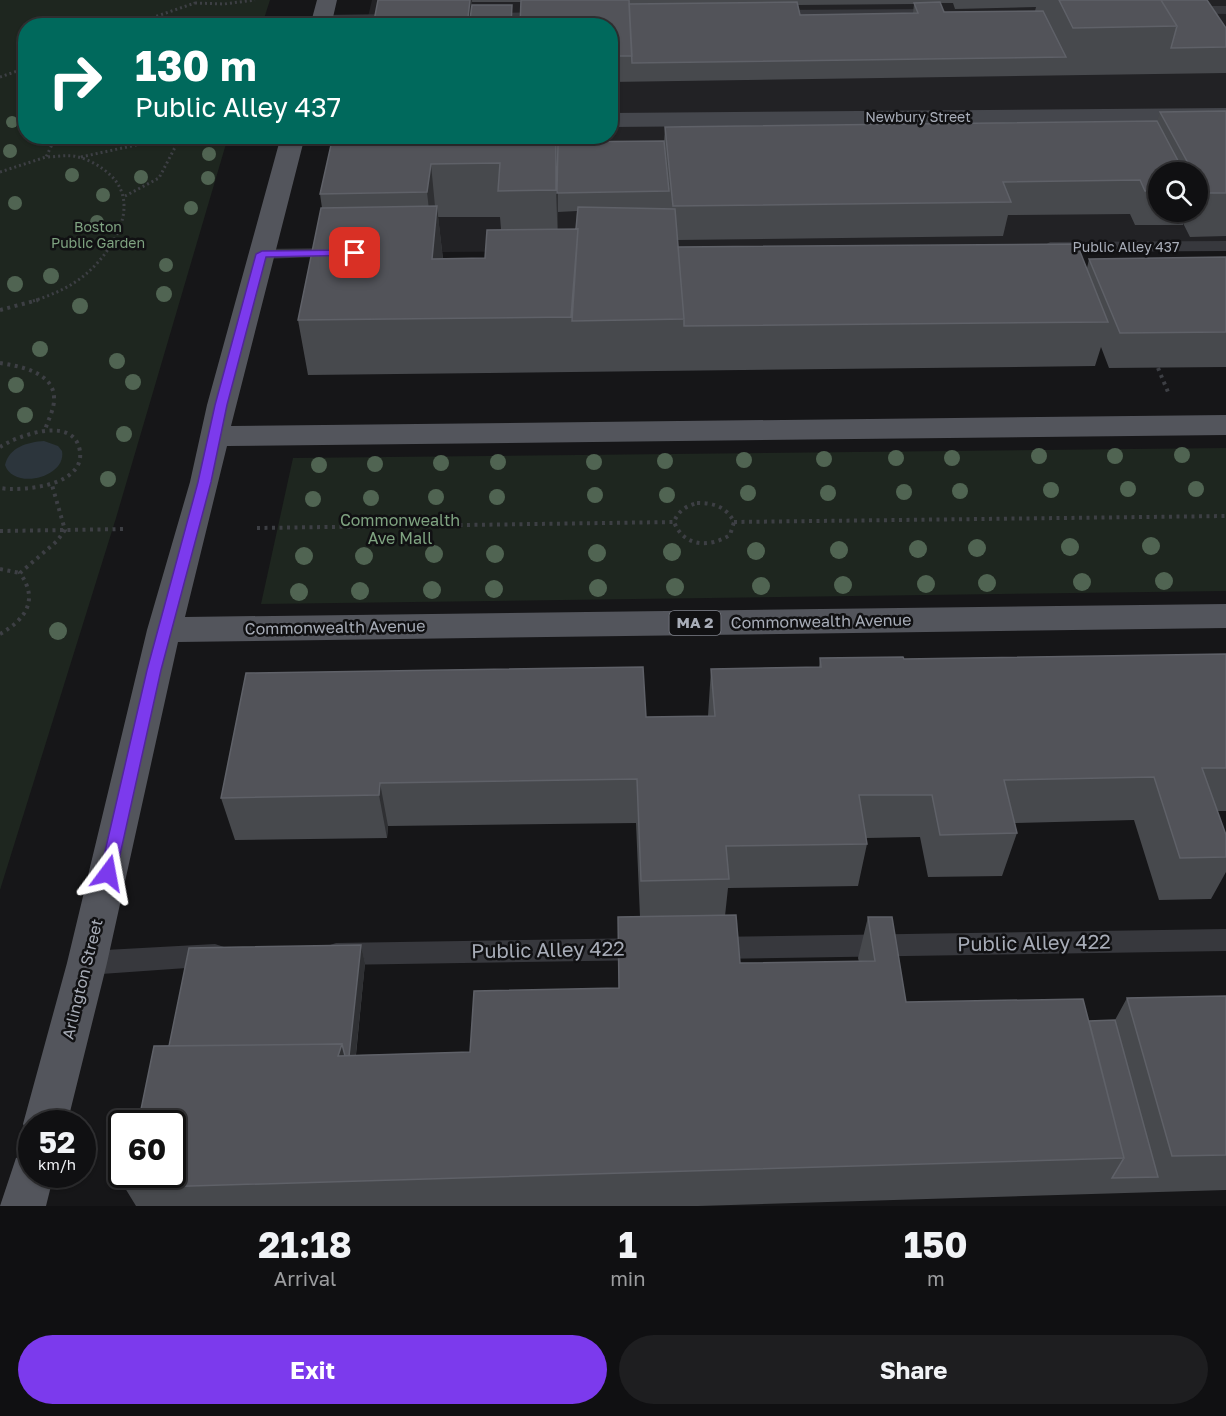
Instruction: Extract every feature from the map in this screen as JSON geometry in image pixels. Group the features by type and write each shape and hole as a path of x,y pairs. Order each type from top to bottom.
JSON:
{"main road":[{"name":"Newbury Street","path":"618,120 1226,115"},
{"name":"Arlington Street","path":"49,1110 87,963 164,630 291,144"},
{"path":"215,436 1226,424"},
{"name":"Commonwealth Avenue","path":"164,630 1226,616"},
{"path":"24,1206 28,1188"}],"lane":[{"path":"1173,10 1226,10"},
{"path":"756,14 959,12"},
{"path":"323,15 414,18"},
{"path":"472,17 565,16"},
{"name":"Public Alley 437","path":"1035,247 1226,246"},
{"path":"262,254 355,253"},
{"name":"Public Alley 422","path":"317,954 1226,940"},
{"path":"87,963 174,956 234,955"}],"path":[{"path":"150,18 194,2 224,4 255,0"},
{"path":"0,77 18,71"},
{"path":"46,157 53,144"},
{"path":"0,172 46,157 81,157 141,144"},
{"path":"125,196 159,178 178,144"},
{"path":"0,310 56,293 84,276 115,238 121,225 125,196 121,186 112,175 81,157"},
{"path":"0,363 38,374 49,384 54,397 45,430"},
{"path":"1158,368 1163,380"},
{"path":"0,447 15,437 45,430 66,434 72,437 79,447 79,457 74,467 52,485 25,491 0,488"},
{"path":"52,485 65,530"},
{"path":"707,503 725,509 734,522 730,535 716,543 706,544 696,543 680,536 674,522 680,510 688,505 707,503"},
{"path":"734,522 1226,516"},
{"path":"257,528 674,522"},
{"path":"0,531 126,529"},
{"path":"20,573 65,530"},
{"path":"0,569 20,573 31,591 29,603 21,618 0,634"}],"shaded area":[{"path":"372,0 1226,0 1226,246 317,253 342,144 618,144 618,18 368,18"},
{"path":"44,441 58,446 62,451 61,460 56,468 39,478 28,479 10,473 5,465 15,450 26,444"}],"green space":[{"name":"Boston Public Garden","path":"0,0 270,0 264,18 18,18 18,144 226,144 116,518 0,890"},
{"name":"Commonwealth Ave Mall","path":"1226,448 1226,591 261,604 293,458"}],"building":[{"path":"378,0 470,0 468,18 375,18"},
{"path":"521,0 629,0 632,56 618,56 618,18 520,18"},
{"path":"1059,0 1161,0 1177,26 1073,28"},
{"path":"1161,0 1207,0 1226,28 1226,47 1171,48 1177,26"},
{"path":"797,2 800,15 918,13 914,3 940,2 944,12 1043,11 1066,57 632,63 629,4"},
{"path":"472,5 512,5 511,18 470,18"},
{"path":"1226,111 1226,193 1208,193 1208,162 1188,162 1160,112"},
{"path":"1157,121 1179,162 1148,162 1148,191 1145,191 1140,180 1003,182 1011,202 673,206 665,127"},
{"path":"618,141 664,141 669,191 557,193 558,144 618,144"},
{"path":"331,144 556,144 556,190 498,191 500,163 431,164 427,192 320,194"},
{"path":"437,206 432,259 485,258 487,230 578,229 571,317 298,320 321,208"},
{"path":"578,207 675,209 684,319 572,321"},
{"path":"1077,244 1108,322 684,326 678,247"},
{"path":"1226,257 1226,332 1120,333 1089,259"},
{"path":"1226,654 1226,768 1202,768 1226,835 1226,857 1180,858 1154,777 1004,780 1017,833 940,835 932,795 859,795 867,844 726,846 729,879 641,881 637,779 380,783 379,795 221,798 246,673 643,667 646,717 715,716 711,669 821,667 820,658 903,657 904,659"},
{"path":"736,915 740,963 875,961 868,917 892,917 906,1002 1083,999 1124,1158 186,1186 186,1110 141,1110 154,1046 342,1044 338,1056 470,1052 474,991 619,988 618,917"},
{"path":"361,945 349,1056 345,1056 342,1044 169,1046 189,948"},
{"path":"1226,996 1226,1155 1172,1156 1127,998"},
{"path":"1115,1020 1158,1177 1112,1178 1124,1158 1089,1021"}],"route":[{"path":"108,873 154,670 205,482 221,405 262,254 355,253"}]}
